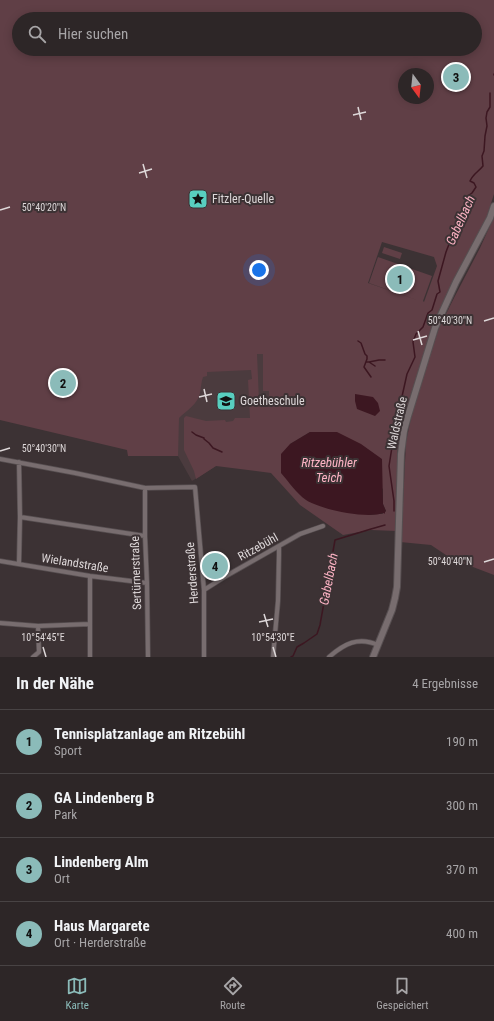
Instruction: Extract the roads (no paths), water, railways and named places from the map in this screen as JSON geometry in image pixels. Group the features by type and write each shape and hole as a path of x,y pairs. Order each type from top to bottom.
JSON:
{"street":[{"name":"Waldstraße","path":"373,657 392,610 397,587 400,454 406,424 435,328 456,282 490,218 494,206"},
{"path":"0,459 145,488"},
{"path":"19,462 19,563"},
{"name":"Herderstraße","path":"145,488 195,487 204,590 204,657"},
{"name":"Sertürnerstraße","path":"145,488 148,657"},
{"path":"20,517 145,536"},
{"name":"Ritzebühl","path":"204,590 300,534 323,526"},
{"path":"274,657 278,601 279,547"},
{"name":"Wielandstraße","path":"0,561 90,576 147,583"},
{"path":"90,576 90,657"},
{"path":"0,623 38,626 90,624"},
{"path":"33,657 38,652 38,626"},
{"path":"328,657 343,646 356,641 364,641 378,645"}],"water":[{"path":"355,394 373,397 378,403 380,411 375,416 357,409"},
{"name":"Ritzebühler Teich","path":"310,432 337,432 361,444 382,459 383,504 386,511 385,514 366,515 333,510 313,504 296,491 281,473 281,454 290,444"}],"waterway":[{"name":"Gabelbach","path":"394,511 389,466 395,428 407,374 415,357 413,342 416,334 423,327 428,313 432,310 437,294 440,292 438,281 451,239 452,230 459,223 470,200 469,195 476,187 474,183 470,181 483,166 482,156 487,126 486,118 490,107 490,93"},
{"path":"358,341 361,343 367,356 364,367 371,377"},
{"path":"366,362 385,360"},
{"path":"369,362 375,366"},
{"path":"192,432 204,438 213,448 222,452"},
{"name":"Gabelbach","path":"291,657 293,656 297,647 317,634 320,625 335,540 385,525"}],"place":[{"name":"Lindenberg Alm","path":"456,77"},
{"name":"Fitzler-Quelle","path":"198,199"},
{"name":"Tennisplatzanlage am Ritzebühl","path":"400,279"},
{"name":"GA Lindenberg B","path":"63,383"},
{"name":"Goetheschule","path":"226,401"},
{"name":"Haus Margarete","path":"215,566"}]}
